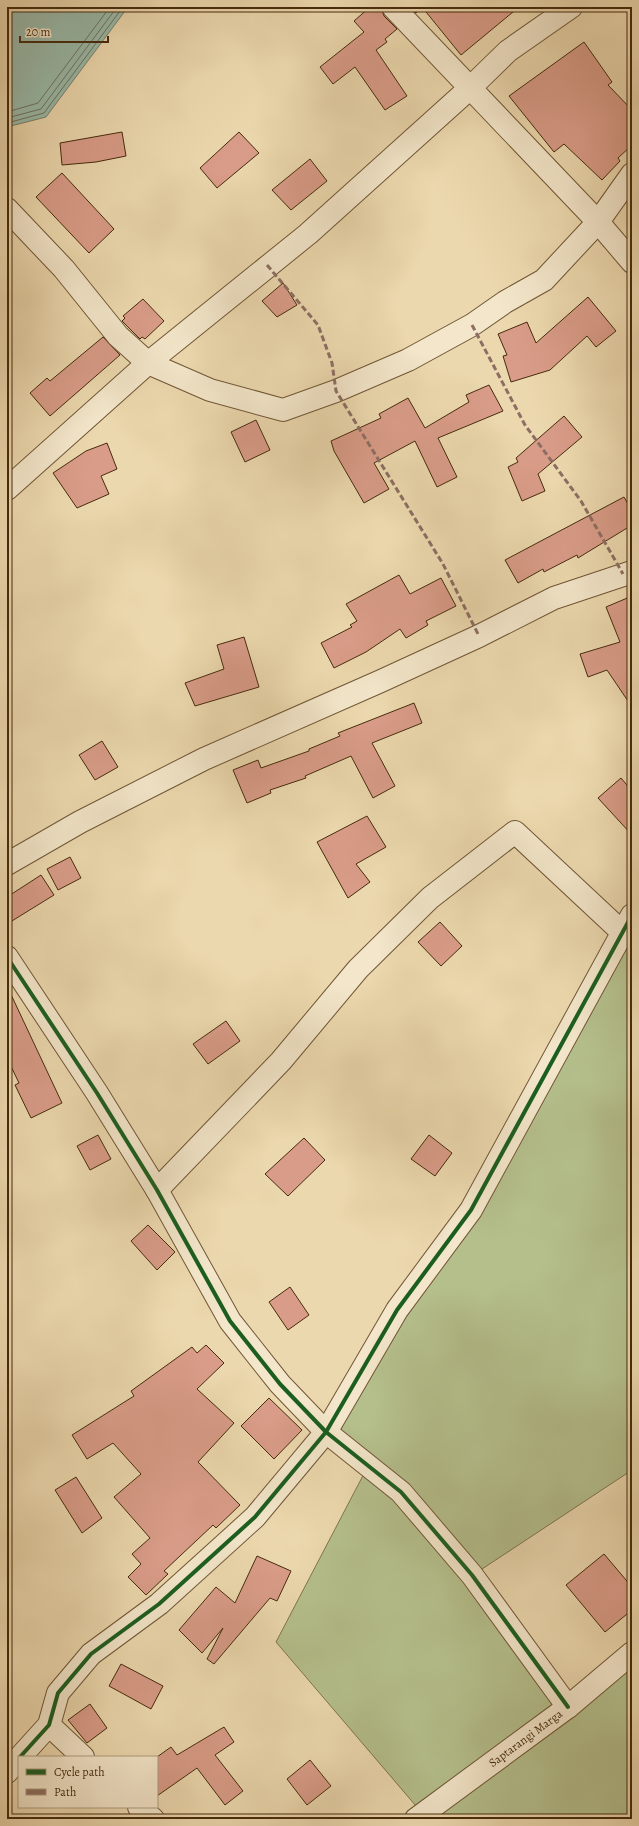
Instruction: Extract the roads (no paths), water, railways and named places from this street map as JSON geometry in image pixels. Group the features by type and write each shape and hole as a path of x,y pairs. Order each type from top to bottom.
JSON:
{"street":[{"path":"393,7 469,89 598,222 632,262"},
{"path":"7,489 148,363 308,234 469,89 508,51 571,7"},
{"path":"7,209 64,270 118,336 148,363 210,390 283,410 336,391 408,360 472,325 505,302 544,280 598,222 632,174"},
{"path":"7,864 80,822 204,759 479,636 554,598 632,572"},
{"path":"22,1756 49,1725 58,1693 91,1654 159,1604 255,1517 326,1432 397,1310 471,1210 627,924 515,832 430,898 358,969 281,1061 157,1190"},
{"path":"7,957 97,1093 157,1190 230,1322 280,1384 326,1432 401,1492 472,1575 568,1707"},
{"name":"Saptarangi Marga","path":"416,1819 568,1707 632,1653"},
{"path":"49,1725 82,1756"},
{"path":"7,1772 18,1760"},
{"path":"140,1808 153,1819"}],"water":[{"path":"7,7 128,7 46,117 7,127"}]}
